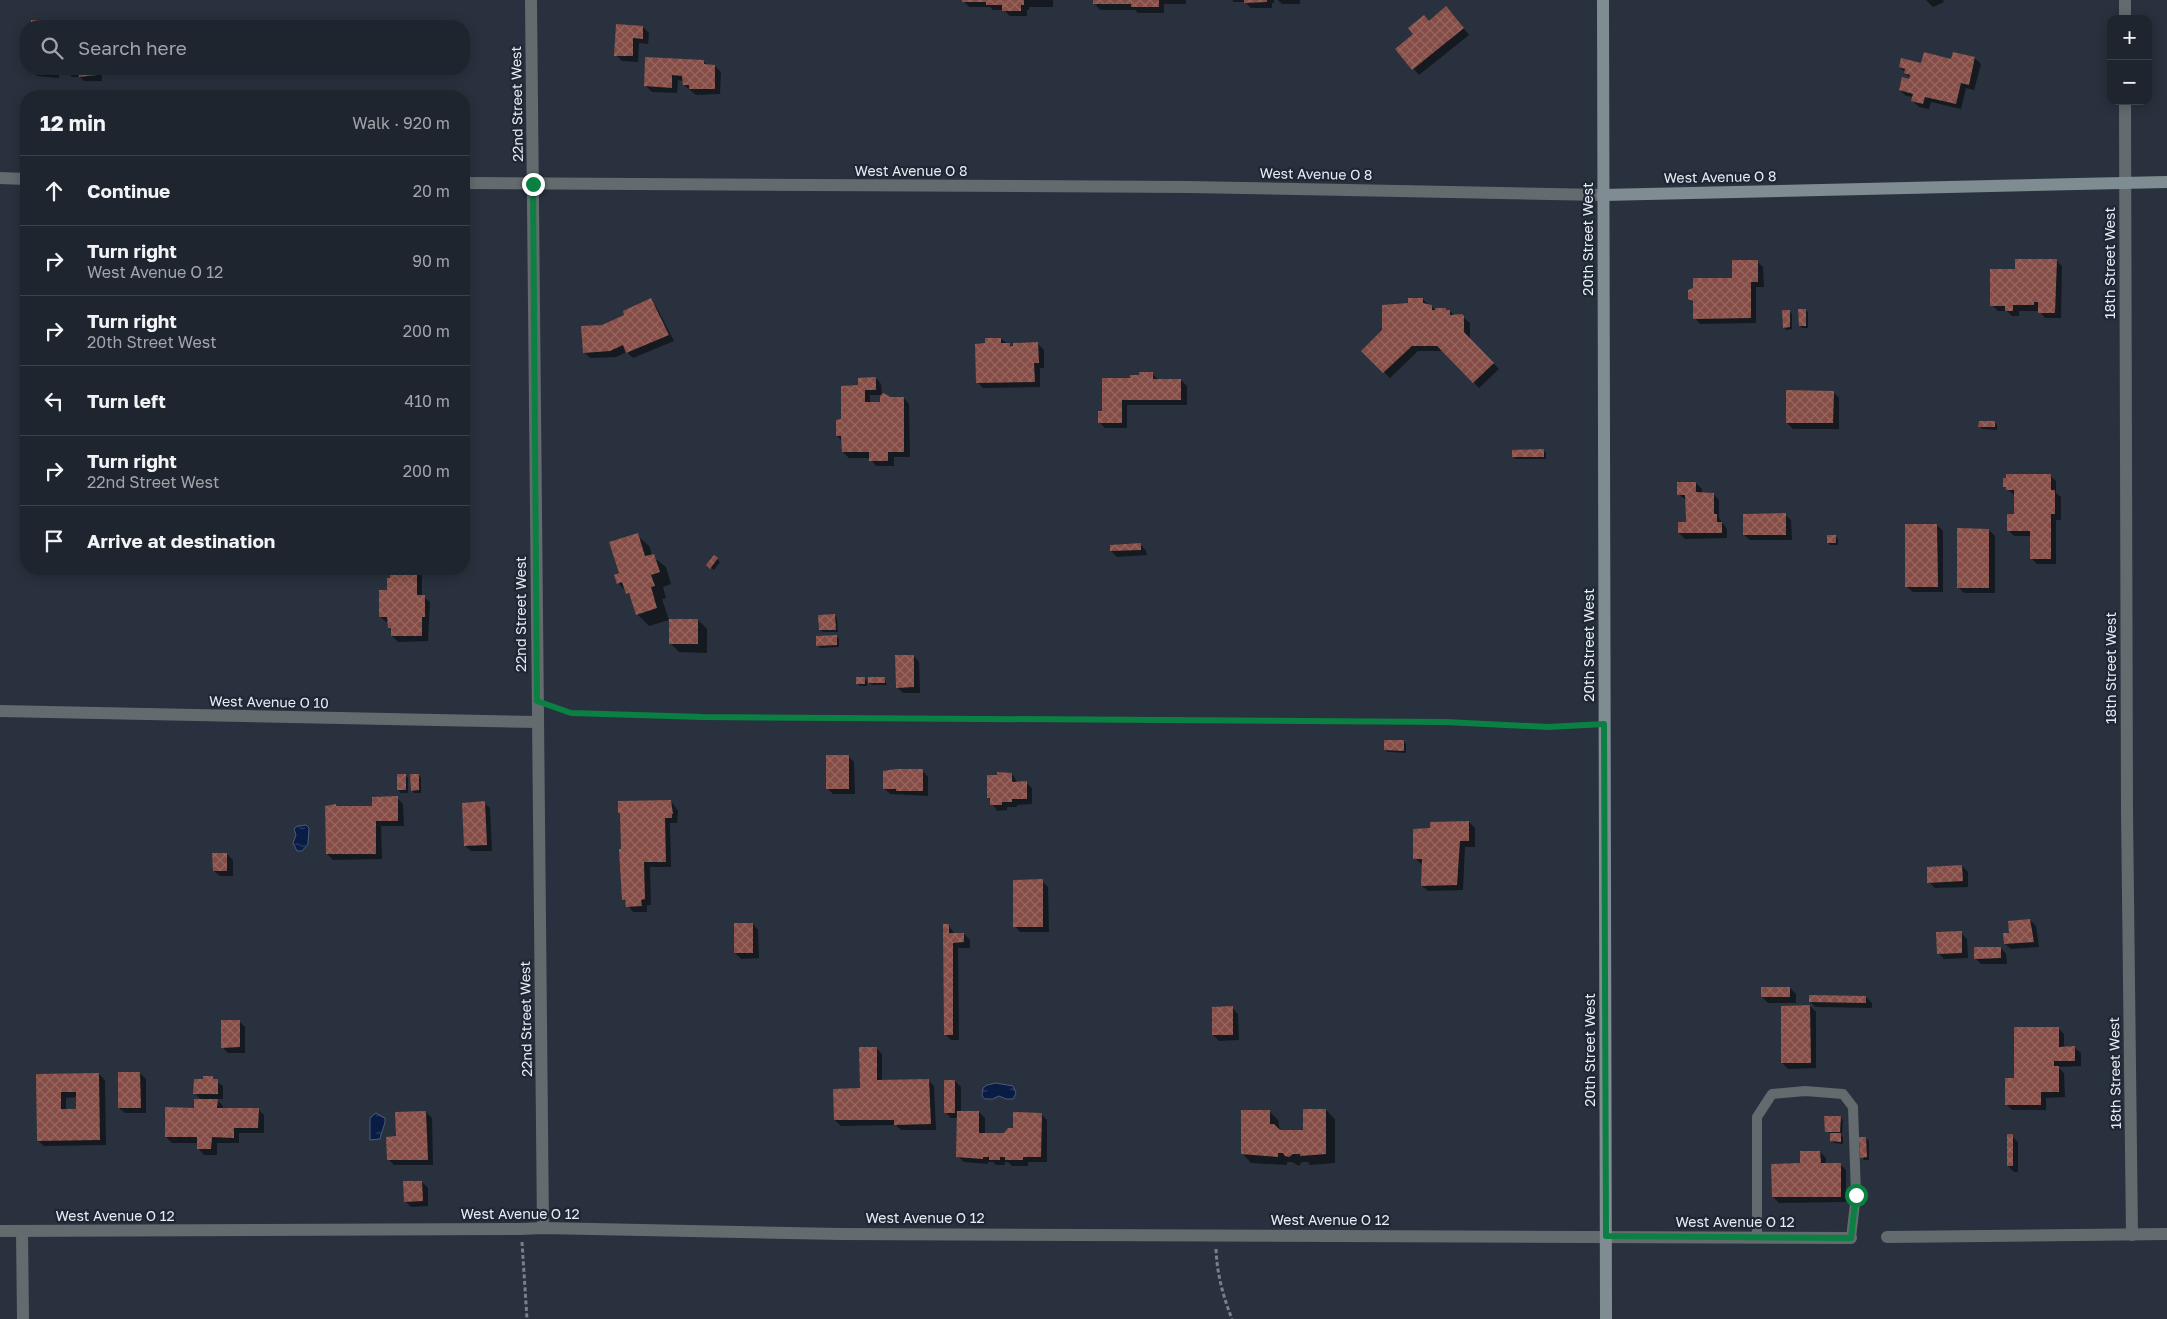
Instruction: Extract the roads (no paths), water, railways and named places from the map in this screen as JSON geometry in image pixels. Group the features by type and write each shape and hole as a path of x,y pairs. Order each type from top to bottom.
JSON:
{"main road":[{"name":"20th Street West","path":"1602,0 1606,1319"},
{"name":"West Avenue O 8","path":"1603,195 2167,182"}],"street":[{"name":"22nd Street West","path":"531,0 537,722 544,1228"},
{"path":"2125,0 2125,15"},
{"name":"18th Street West","path":"2125,105 2127,802 2132,1235"},
{"path":"0,178 20,179"},
{"name":"West Avenue O 8","path":"470,183 1179,187 1603,195"},
{"name":"West Avenue O 10","path":"0,711 537,722"},
{"name":"West Avenue O 12","path":"0,1231 544,1228 841,1234 1851,1238"},
{"path":"22,1231 23,1319"},
{"path":"1887,1237 2167,1234"}],"lane":[{"path":"1756,1237 1756,1117 1772,1094 1806,1091 1844,1094 1853,1108 1856,1195 1851,1238"}],"water":[{"path":"306,825 309,828 308,844 302,851 297,851 293,843 296,835 294,829 297,826"},
{"path":"996,1083 1013,1086 1016,1093 1013,1099 999,1096 993,1099 985,1099 982,1096 983,1088"},
{"path":"376,1113 385,1118 385,1123 380,1139 370,1140 370,1118"}]}
